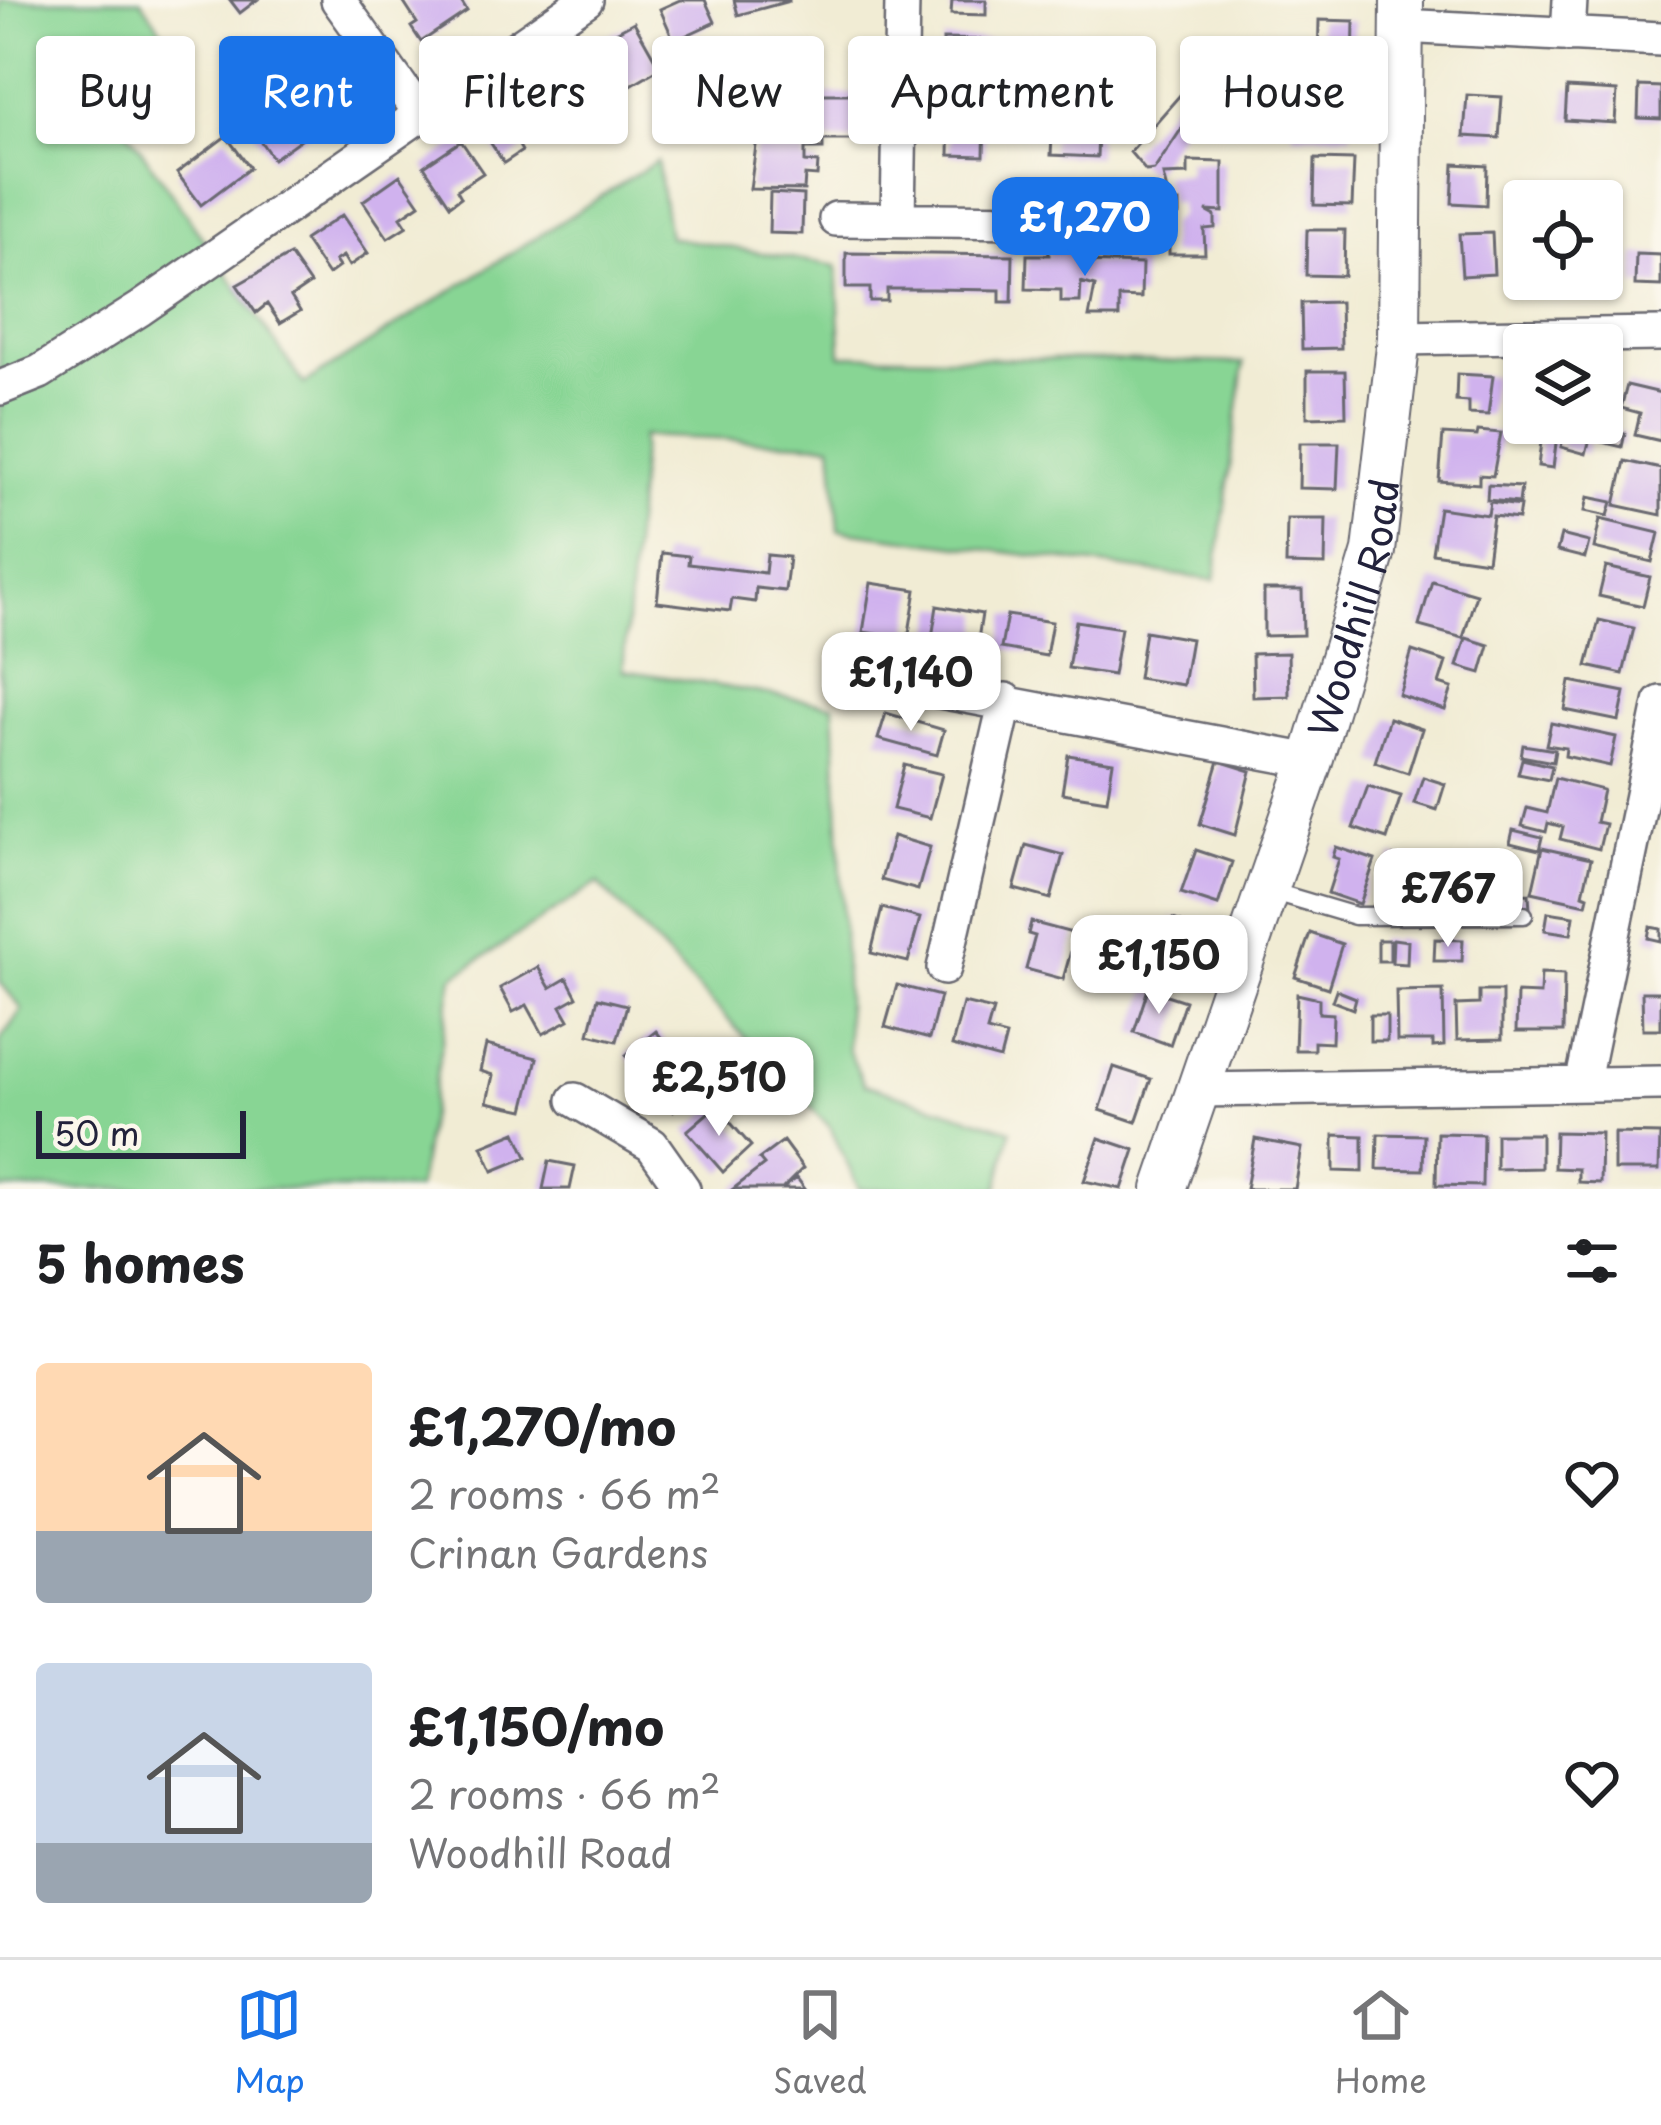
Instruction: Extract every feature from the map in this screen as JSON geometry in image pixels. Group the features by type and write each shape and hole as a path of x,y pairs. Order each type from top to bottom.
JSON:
{"street":[{"path":"338,0 419,112"},
{"path":"534,36 586,0"},
{"path":"898,217 902,0"},
{"path":"1568,34 1570,0"},
{"path":"1402,13 1568,34 1661,39"},
{"name":"Woodhill Road","path":"1164,1189 1311,761 1374,551 1399,338 1402,13"},
{"path":"0,388 40,372 140,309 419,116"},
{"path":"836,218 1120,222"},
{"path":"1399,338 1661,334"},
{"path":"844,673 1311,761"},
{"path":"944,968 1006,700"},
{"path":"1583,1080 1661,703"},
{"path":"1196,1090 1583,1080 1661,1083"},
{"path":"575,1100 652,1145 683,1189"}],"lane":[{"path":"1267,890 1355,916 1524,914"}],"green space":[{"path":"0,0 141,0 165,36 36,36 36,144 137,144 304,384 657,161 669,237 837,266 841,355 1244,363 1215,580 839,530 832,444 642,436 623,670 834,705 848,1050 864,1084 1011,1130 998,1189 859,1189 830,1127 598,883 453,977 417,1189 0,1189 0,1041 22,1009 0,982"}],"building":[{"path":"230,0 257,0 240,13"},
{"path":"402,0 460,0 467,11 419,39 411,27 417,23"},
{"path":"680,0 705,0 715,22 685,36 672,36 660,9"},
{"path":"734,0 789,0 789,1 738,15"},
{"path":"952,0 986,0 986,15 951,14"},
{"path":"1319,20 1354,21 1354,36 1319,36"},
{"path":"634,22 652,54 652,73 628,87 628,36 609,36"},
{"path":"1639,86 1661,87 1661,119 1638,118"},
{"path":"1567,88 1617,91 1615,123 1565,120"},
{"path":"824,94 848,94 848,140 824,140"},
{"path":"1180,95 1180,131 1154,170 1146,171 1130,152 1137,144 1156,144 1156,122"},
{"path":"1467,95 1502,97 1499,138 1464,136"},
{"path":"219,141 232,144 250,168 201,205 177,173"},
{"path":"262,144 294,144 273,159"},
{"path":"463,144 483,173 457,190 461,197 450,205 424,166"},
{"path":"491,144 518,144 522,151 504,163"},
{"path":"756,144 823,144 823,149 805,149 805,162 818,163 817,176 805,175 804,190 750,189"},
{"path":"949,144 984,144 984,156 949,155"},
{"path":"1052,144 1098,144 1097,157 1051,155"},
{"path":"1315,159 1354,160 1352,206 1314,205"},
{"path":"1188,161 1223,162 1223,212 1206,211 1215,216 1215,228 1204,229 1205,254 1169,254 1169,225 1179,215 1179,203 1170,203 1163,175 1188,174"},
{"path":"1454,164 1487,166 1486,205 1452,203"},
{"path":"400,175 420,204 401,217 407,226 388,238 363,201"},
{"path":"770,193 803,195 802,234 769,233"},
{"path":"342,215 368,253 349,266 343,256 335,261 339,267 328,275 304,240"},
{"path":"1307,230 1345,230 1344,276 1306,275"},
{"path":"1492,233 1494,274 1462,276 1459,234"},
{"path":"1049,247 1086,248 1085,262 1142,264 1141,298 1119,297 1119,317 1089,317 1095,286 1081,282 1080,302 1061,302 1061,290 1026,289 1027,255 1049,255"},
{"path":"846,253 1013,255 1012,302 1000,302 1000,290 931,289 887,289 887,301 870,301 870,288 846,288"},
{"path":"1636,254 1661,255 1661,286 1635,285"},
{"path":"290,255 310,284 291,297 300,311 280,323 267,304 256,313 237,285"},
{"path":"1340,302 1341,348 1302,349 1301,303"},
{"path":"1307,371 1345,371 1346,416 1307,417"},
{"path":"1457,374 1493,376 1488,415 1469,414 1469,402 1456,401"},
{"path":"1627,385 1661,393 1661,441 1635,435 1640,413 1623,409"},
{"path":"1478,431 1501,433 1493,476 1479,475 1479,484 1439,481 1443,434 1477,436"},
{"path":"1300,443 1339,443 1337,489 1299,488"},
{"path":"1541,444 1556,444 1553,468 1538,466"},
{"path":"1562,444 1588,444 1586,454"},
{"path":"1625,461 1661,469 1661,515 1615,505"},
{"path":"1488,485 1521,487 1519,503 1487,500"},
{"path":"1588,497 1612,502 1608,516 1585,511"},
{"path":"1490,502 1520,506 1518,519 1493,516 1487,561 1432,553 1439,508 1488,515"},
{"path":"1287,519 1326,519 1325,565 1286,564"},
{"path":"1600,519 1659,533 1652,562 1594,548"},
{"path":"1561,535 1589,542 1585,558 1557,551"},
{"path":"662,553 689,556 688,564 765,573 767,555 789,557 785,591 756,588 755,602 732,599 730,611 657,602"},
{"path":"1606,567 1650,577 1643,606 1599,596"},
{"path":"1432,581 1476,594 1463,638 1419,626"},
{"path":"871,583 916,590 908,639 863,632"},
{"path":"1264,590 1302,590 1303,635 1264,636"},
{"path":"937,606 982,614 976,652 931,644"},
{"path":"1007,615 1052,622 1046,656 1001,648"},
{"path":"1599,620 1634,628 1623,674 1587,666"},
{"path":"1076,621 1121,628 1113,675 1068,668"},
{"path":"1145,631 1191,639 1183,685 1138,678"},
{"path":"1466,638 1489,645 1481,673 1457,666"},
{"path":"1412,651 1446,662 1439,684 1452,688 1445,710 1399,695"},
{"path":"1288,653 1289,696 1253,697 1252,654"},
{"path":"1570,681 1625,692 1619,721 1565,710"},
{"path":"886,713 944,730 937,755 878,739"},
{"path":"1389,718 1422,729 1408,773 1375,762"},
{"path":"1551,723 1616,737 1610,766 1565,756 1566,748 1546,745"},
{"path":"1523,745 1555,750 1553,762 1521,756"},
{"path":"1068,755 1113,762 1107,800 1062,793"},
{"path":"1522,759 1552,766 1549,780 1518,774"},
{"path":"1219,761 1251,771 1235,835 1200,824"},
{"path":"904,765 942,774 930,818 893,809"},
{"path":"1423,777 1445,784 1437,810 1414,803"},
{"path":"1555,778 1603,790 1596,822 1605,824 1599,849 1560,839 1563,827 1548,823 1546,832 1522,826 1527,808 1547,813"},
{"path":"1368,786 1401,796 1387,839 1353,828"},
{"path":"1513,830 1542,837 1539,850 1510,843"},
{"path":"893,836 930,847 918,890 881,880"},
{"path":"1026,845 1063,855 1051,899 1014,889"},
{"path":"1336,847 1375,860 1360,904 1328,893 1339,859 1333,857"},
{"path":"1542,848 1591,859 1583,894 1588,896 1586,904 1532,892"},
{"path":"1196,850 1232,862 1218,905 1181,893"},
{"path":"1393,856 1416,865 1413,874 1390,865"},
{"path":"1529,894 1530,910 1503,911 1502,895"},
{"path":"882,908 920,918 908,962 871,953"},
{"path":"1548,912 1574,916 1571,934 1545,930"},
{"path":"1173,919 1209,932 1195,975 1158,963"},
{"path":"1031,922 1076,934 1063,979 1026,969 1035,936 1028,934"},
{"path":"1650,927 1661,929 1661,941 1648,938"},
{"path":"1310,933 1342,944 1328,988 1295,977"},
{"path":"1393,939 1408,941 1407,964 1392,963"},
{"path":"1435,939 1463,940 1462,961 1434,961"},
{"path":"1378,940 1390,940 1390,961 1378,961"},
{"path":"538,967 550,988 567,978 577,997 561,1006 569,1020 543,1034 527,1005 513,1012 500,988"},
{"path":"1541,973 1564,974 1563,1032 1516,1032 1517,993 1540,994"},
{"path":"897,985 940,996 929,1039 885,1027"},
{"path":"1148,989 1185,1001 1170,1045 1134,1032"},
{"path":"1336,990 1356,998 1353,1009 1332,1001"},
{"path":"1443,990 1444,1046 1433,1047 1433,1041 1397,1041 1396,991"},
{"path":"1479,991 1502,991 1502,1039 1457,1040 1456,1005 1479,1004"},
{"path":"1642,992 1661,992 1661,1029 1643,1029"},
{"path":"1297,994 1319,999 1319,1013 1333,1014 1332,1043 1314,1042 1314,1050 1295,1050"},
{"path":"598,998 627,1005 617,1041 589,1034"},
{"path":"963,1003 993,1010 987,1031 1006,1036 1000,1059 952,1046"},
{"path":"1370,1015 1387,1015 1387,1041 1370,1041"},
{"path":"656,1031 675,1055 645,1079 626,1055"},
{"path":"486,1045 537,1058 524,1110 487,1102 493,1075 480,1071"},
{"path":"685,1067 702,1088 673,1111 657,1091"},
{"path":"1114,1067 1151,1079 1136,1122 1100,1110"},
{"path":"716,1106 751,1146 723,1172 687,1131"},
{"path":"516,1132 527,1157 493,1171 482,1146"},
{"path":"1555,1132 1601,1133 1600,1183 1578,1182 1578,1169 1554,1168"},
{"path":"1437,1133 1483,1134 1482,1186 1436,1185"},
{"path":"1614,1133 1660,1134 1659,1170 1614,1170"},
{"path":"1378,1134 1424,1135 1423,1170 1377,1169"},
{"path":"1496,1134 1541,1134 1541,1168 1496,1169"},
{"path":"1334,1135 1363,1136 1363,1172 1334,1171"},
{"path":"1099,1138 1135,1150 1122,1189 1084,1181"},
{"path":"1255,1139 1302,1148 1295,1189 1246,1189"},
{"path":"783,1141 803,1168 783,1188 797,1178 805,1189 733,1189 764,1165 759,1159"},
{"path":"549,1161 575,1166 570,1189 543,1189"}]}
